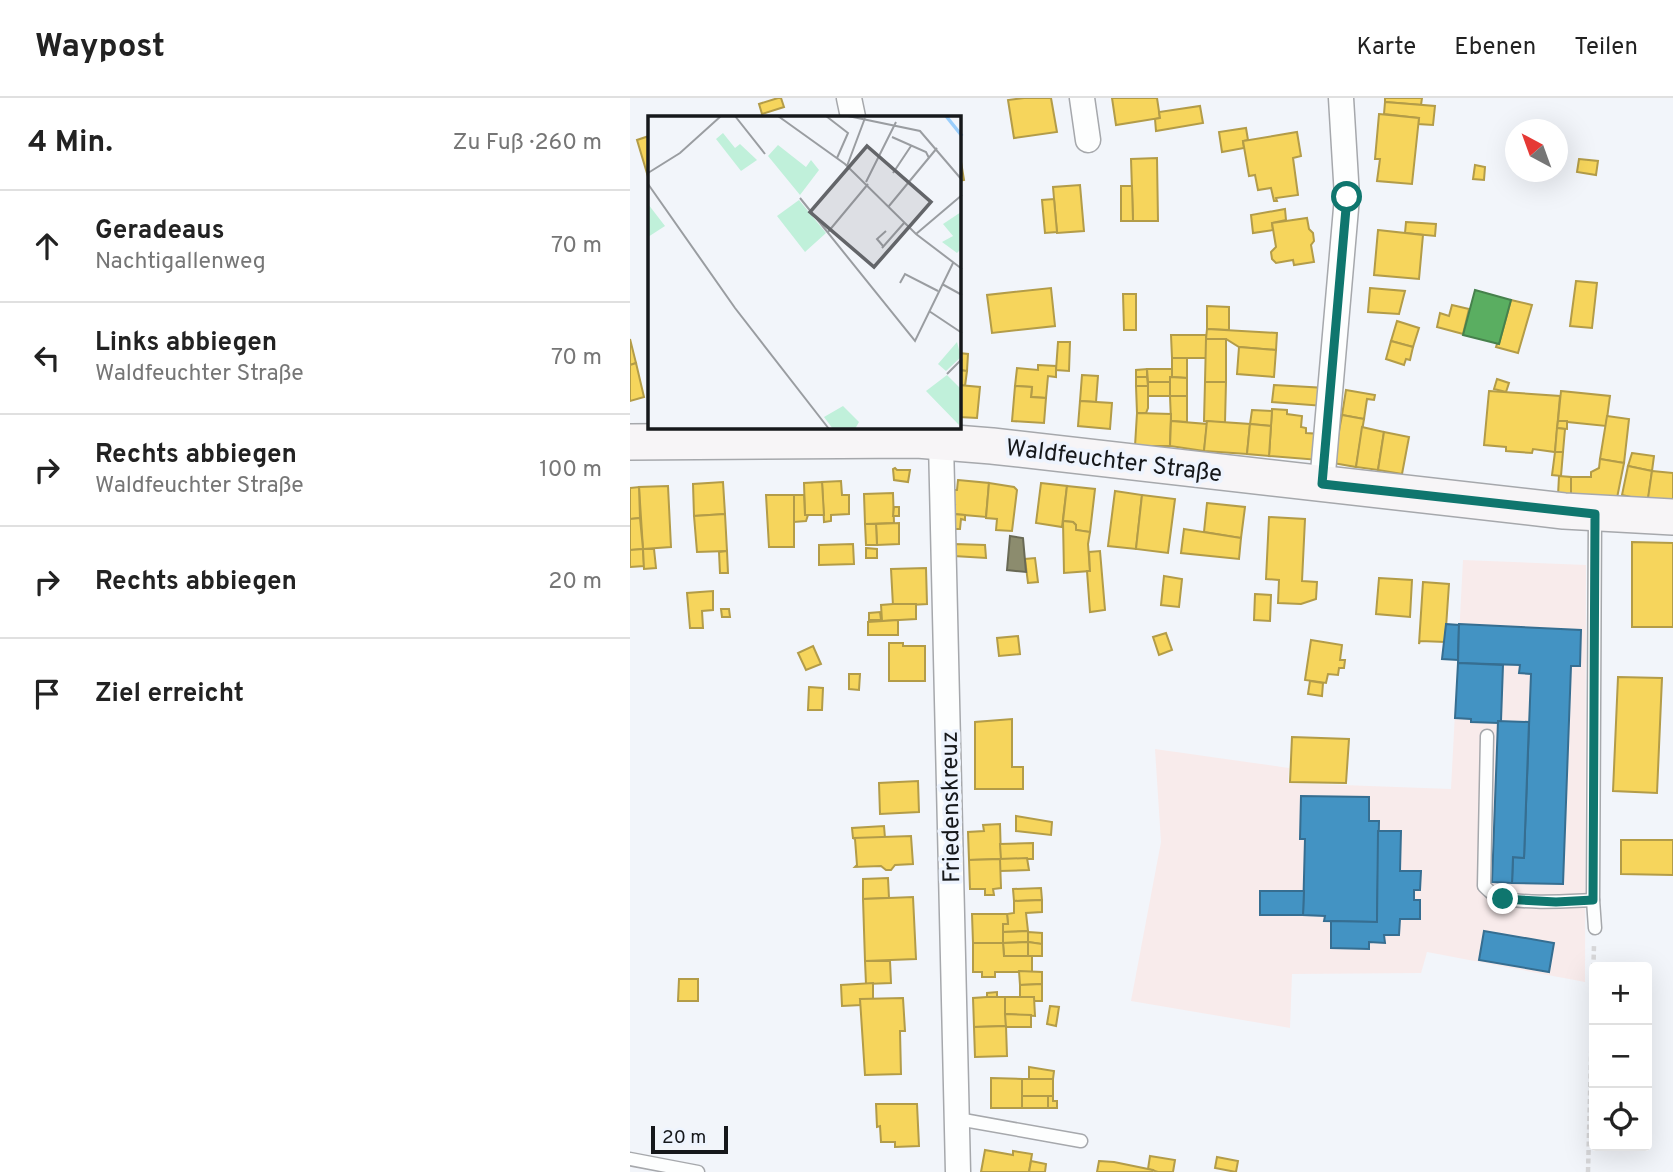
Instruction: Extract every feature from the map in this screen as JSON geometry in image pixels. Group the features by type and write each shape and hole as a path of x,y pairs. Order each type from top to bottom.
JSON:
{"street":[{"path":"849,98 853,116"},
{"path":"1082,98 1088,140"},
{"path":"1322,484 1347,197 1341,98"},
{"name":"Waldfeuchter Straße","path":"630,442 924,436 1595,514 1673,517"},
{"name":"Friedenskreuz","path":"924,436 958,1119 958,1172"}],"lane":[{"path":"1595,514 1595,928"},
{"path":"1487,736 1484,886 1503,899 1556,902 1593,900"},
{"path":"958,1119 1081,1140"},
{"path":"630,1159 698,1172"}],"path":[{"path":"1588,1172 1595,928"}],"shaded area":[{"path":"1463,560 1586,565 1585,982 1427,952 1421,973 1292,974 1290,1028 1131,1001 1161,842 1155,749 1289,768 1288,783 1451,789"}],"building: Wohnen":[{"path":"781,98 784,107 762,114 759,104"},
{"path":"1051,98 1057,132 1014,138 1008,100"},
{"path":"1112,98 1157,98 1160,118 1116,125"},
{"path":"1385,98 1422,98 1421,105 1385,102"},
{"path":"1385,102 1435,106 1433,125 1418,124 1419,118 1384,114"},
{"path":"1200,106 1203,123 1156,131 1155,119 1160,118 1159,112"},
{"path":"1379,114 1419,118 1412,184 1377,181 1380,159 1375,159"},
{"path":"1246,128 1248,140 1243,141 1244,148 1222,152 1219,132"},
{"path":"1297,132 1301,156 1293,158 1298,195 1276,198 1277,201 1274,201 1271,188 1258,190 1255,175 1249,176 1243,141"},
{"path":"648,136 648,177 637,140"},
{"path":"1157,158 1158,221 1133,221 1131,159"},
{"path":"1579,159 1598,161 1596,175 1577,172"},
{"path":"1475,165 1485,167 1484,180 1473,179"},
{"path":"1080,185 1084,231 1057,233 1053,187"},
{"path":"1121,186 1132,186 1133,221 1121,221"},
{"path":"1054,199 1057,232 1045,233 1042,200"},
{"path":"1285,209 1286,220 1272,223 1273,230 1253,233 1251,215"},
{"path":"1307,218 1309,229 1313,233 1314,241 1311,245 1314,262 1294,265 1293,260 1276,263 1271,252 1276,247 1272,223"},
{"path":"1406,222 1436,224 1435,236 1405,233"},
{"path":"1378,230 1423,235 1419,279 1374,275"},
{"path":"1576,281 1597,283 1592,328 1570,326"},
{"path":"1051,288 1055,326 992,333 987,295"},
{"path":"1370,288 1405,291 1399,314 1368,312"},
{"path":"1123,294 1136,294 1136,330 1124,330"},
{"path":"1511,300 1532,305 1518,353 1496,347"},
{"path":"1452,305 1469,309 1463,334 1437,327 1440,313 1449,316"},
{"path":"1207,306 1229,307 1229,330 1207,329"},
{"path":"1397,321 1419,328 1413,347 1391,341"},
{"path":"1207,329 1277,333 1276,350 1239,347 1226,339 1206,339"},
{"path":"1171,335 1206,335 1206,358 1172,358"},
{"path":"630,339 636,363 630,365"},
{"path":"1206,339 1226,339 1226,382 1205,382"},
{"path":"1391,341 1413,347 1410,360 1406,359 1404,365 1386,359"},
{"path":"1058,342 1070,342 1069,371 1056,370"},
{"path":"1239,347 1276,350 1274,377 1237,374"},
{"path":"961,353 968,354 967,371 961,370"},
{"path":"1172,358 1187,358 1187,378 1172,377"},
{"path":"636,363 644,397 630,401 630,365"},
{"path":"1038,365 1056,366 1056,377 1048,376 1046,398 1031,397 1032,387 1015,386 1017,368 1038,370"},
{"path":"1147,369 1147,377 1136,377 1136,370"},
{"path":"1147,369 1172,369 1170,382 1148,382"},
{"path":"961,370 967,371 965,386 961,385"},
{"path":"1082,375 1098,376 1096,402 1080,401"},
{"path":"1136,377 1147,377 1148,386 1136,386"},
{"path":"1170,377 1187,378 1187,396 1170,396"},
{"path":"1497,379 1509,383 1506,392 1494,389"},
{"path":"1148,382 1170,382 1170,396 1148,396"},
{"path":"1205,382 1226,382 1225,423 1204,421"},
{"path":"961,385 980,387 977,418 961,417"},
{"path":"1274,385 1326,388 1324,406 1272,402"},
{"path":"1015,386 1032,387 1031,397 1046,398 1044,423 1012,421"},
{"path":"1136,386 1148,386 1146,413 1137,413"},
{"path":"1346,390 1375,395 1374,400 1367,399 1364,419 1342,415"},
{"path":"1489,391 1560,396 1555,452 1533,449 1532,453 1506,451 1506,447 1484,445"},
{"path":"1561,391 1610,396 1606,426 1558,421"},
{"path":"1170,396 1187,396 1187,422 1171,421"},
{"path":"1080,401 1112,403 1110,429 1078,426"},
{"path":"1272,409 1287,410 1287,414 1302,416 1301,427 1306,428 1306,433 1322,434 1319,460 1269,456"},
{"path":"1252,410 1272,411 1271,426 1250,424"},
{"path":"1137,413 1171,414 1170,446 1135,446"},
{"path":"1342,415 1364,419 1356,467 1333,463"},
{"path":"1607,416 1629,419 1624,463 1600,459"},
{"path":"1171,421 1207,424 1204,451 1170,446"},
{"path":"1207,421 1250,424 1247,454 1204,451"},
{"path":"1558,421 1567,421 1567,429 1557,428"},
{"path":"1250,424 1271,426 1269,456 1247,454"},
{"path":"1362,427 1384,432 1378,470 1356,467"},
{"path":"1557,428 1565,429 1563,452 1555,452"},
{"path":"1384,432 1409,437 1402,474 1378,470"},
{"path":"1555,452 1563,452 1561,476 1552,475"},
{"path":"1632,453 1654,456 1652,471 1628,466"},
{"path":"1600,459 1624,463 1617,498 1571,496 1571,477 1591,477 1591,472 1599,468"},
{"path":"1628,466 1652,471 1648,501 1622,495"},
{"path":"895,468 910,470 908,482 894,480"},
{"path":"1652,471 1673,473 1673,502 1648,498"},
{"path":"1559,476 1571,477 1571,496 1558,495"},
{"path":"958,480 989,483 986,517 953,514 955,505 950,504 951,490 957,490"},
{"path":"841,481 842,495 849,495 849,514 831,515 831,521 824,522 822,482"},
{"path":"723,482 725,514 694,516 693,484"},
{"path":"822,482 824,515 805,515 804,483"},
{"path":"989,483 1014,487 1017,490 1012,531 996,530 997,519 986,518"},
{"path":"1041,483 1067,486 1062,527 1036,523"},
{"path":"668,486 671,547 643,549 639,487"},
{"path":"1067,486 1095,489 1090,532 1076,530 1073,522 1063,521"},
{"path":"639,487 640,518 630,519 630,488"},
{"path":"1115,491 1142,495 1136,549 1108,546"},
{"path":"893,493 894,523 865,524 864,494"},
{"path":"766,495 794,495 794,547 769,547"},
{"path":"794,495 804,495 805,515 808,515 806,521 794,522"},
{"path":"1142,495 1175,499 1168,553 1136,549"},
{"path":"1207,503 1245,507 1241,538 1204,532"},
{"path":"894,507 899,507 899,516 893,516"},
{"path":"725,514 727,551 697,552 694,516"},
{"path":"953,514 965,515 965,520 961,519 960,529 953,529"},
{"path":"1269,517 1305,519 1302,581 1317,582 1316,599 1301,604 1278,603 1279,580 1266,579"},
{"path":"640,518 643,549 630,550 630,519"},
{"path":"1063,521 1073,522 1076,530 1090,532 1090,571 1064,573"},
{"path":"899,523 899,544 877,545 876,524"},
{"path":"865,524 876,524 877,545 866,545"},
{"path":"1184,529 1241,538 1239,559 1181,553"},
{"path":"1632,542 1673,543 1673,627 1632,627"},
{"path":"853,544 854,564 819,565 819,545"},
{"path":"954,544 985,545 986,558 954,556"},
{"path":"866,548 877,549 877,558 866,558"},
{"path":"643,549 644,566 630,567 630,550"},
{"path":"643,549 654,549 656,568 644,569"},
{"path":"727,551 728,573 720,573 719,552"},
{"path":"1100,551 1105,610 1090,612 1087,571 1090,571 1089,552"},
{"path":"1035,558 1038,582 1028,583 1025,559"},
{"path":"926,568 927,604 893,606 891,569"},
{"path":"1164,576 1182,579 1179,607 1161,605"},
{"path":"1379,578 1412,580 1410,617 1376,614"},
{"path":"1423,582 1449,584 1445,642 1420,641 1419,644"},
{"path":"713,591 713,610 702,611 703,628 690,628 687,593"},
{"path":"1255,594 1271,595 1270,621 1254,620"},
{"path":"916,604 916,619 882,621 881,605"},
{"path":"721,609 729,609 730,617 722,617"},
{"path":"880,612 881,620 869,620 869,613"},
{"path":"898,620 898,635 868,635 868,622"},
{"path":"1166,633 1172,650 1159,655 1153,637"},
{"path":"1018,636 1020,654 999,656 997,638"},
{"path":"1311,640 1342,645 1340,660 1345,660 1344,668 1339,668 1338,675 1328,674 1326,683 1305,680"},
{"path":"889,643 925,646 925,681 889,681"},
{"path":"813,646 821,664 806,670 798,653"},
{"path":"849,674 860,674 859,690 849,689"},
{"path":"1618,677 1662,678 1657,793 1613,791"},
{"path":"1310,681 1323,683 1322,696 1308,694"},
{"path":"809,687 823,688 822,710 808,710"},
{"path":"1012,719 1012,767 1023,767 1023,789 975,789 975,722"},
{"path":"1292,737 1349,739 1346,783 1290,782"},
{"path":"918,781 919,812 880,814 879,783"},
{"path":"1016,816 1052,822 1051,835 1016,831"},
{"path":"1000,824 1001,859 969,860 968,832 984,831 983,825"},
{"path":"884,826 885,838 853,838 852,828"},
{"path":"911,836 913,864 895,865 891,870 881,866 855,867 857,865 853,838"},
{"path":"1621,840 1673,840 1673,875 1621,874"},
{"path":"1033,843 1033,859 1001,859 1000,844"},
{"path":"1027,858 1029,870 1000,871 1000,859"},
{"path":"1000,859 1001,888 993,889 994,895 985,895 985,889 970,889 969,860"},
{"path":"888,878 889,898 863,899 863,879"},
{"path":"1041,888 1042,900 1014,901 1013,889"},
{"path":"913,897 916,959 865,961 863,899"},
{"path":"1042,900 1042,912 1026,913 1028,931 1003,932 1003,924 1008,924 1007,914 1014,913 1014,901"},
{"path":"972,914 1007,914 1008,924 1003,924 1003,943 973,943"},
{"path":"1028,931 1028,942 1003,943 1003,932"},
{"path":"1028,932 1042,933 1042,944 1028,942"},
{"path":"1028,942 1028,956 1004,956 1003,943"},
{"path":"1028,942 1042,944 1042,956 1028,956"},
{"path":"973,943 1003,943 1004,956 1032,956 1032,972 995,972 995,977 982,977 982,972 973,972"},
{"path":"865,961 890,961 891,983 866,984"},
{"path":"1019,971 1042,972 1042,984 1020,985"},
{"path":"679,979 698,979 698,1001 678,1001"},
{"path":"873,983 873,999 860,999 861,1005 842,1006 841,985"},
{"path":"1042,984 1042,1001 1034,1001 1034,997 1020,997 1020,985"},
{"path":"997,992 997,997 987,997 987,993"},
{"path":"1005,997 1006,1026 974,1027 973,998"},
{"path":"1005,997 1034,997 1035,1016 1005,1014"},
{"path":"903,998 905,1031 900,1031 901,1074 865,1075 860,999"},
{"path":"1050,1006 1059,1007 1056,1026 1047,1024"},
{"path":"1005,1014 1031,1015 1031,1027 1006,1027"},
{"path":"1006,1026 1007,1056 975,1057 974,1027"},
{"path":"1029,1067 1054,1071 1053,1079 1029,1079"},
{"path":"991,1078 1022,1079 1022,1108 991,1108"},
{"path":"1022,1079 1053,1079 1053,1096 1022,1096"},
{"path":"1022,1096 1048,1096 1048,1108 1022,1108"},
{"path":"1048,1096 1053,1096 1053,1101 1057,1101 1057,1108 1048,1108"},
{"path":"876,1104 917,1104 919,1146 895,1147 895,1142 881,1142"},
{"path":"985,1150 1013,1155 1013,1151 1032,1154 1029,1172 981,1172"},
{"path":"1150,1156 1175,1160 1173,1172 1148,1169"},
{"path":"1217,1157 1238,1161 1236,1172 1215,1168"},
{"path":"1031,1161 1046,1164 1045,1172 1029,1172"},
{"path":"1099,1161 1114,1162 1153,1170 1097,1172"}],"building: Schulen":[{"path":"1446,624 1459,625 1458,660 1442,659"},
{"path":"1459,624 1581,630 1580,666 1571,666 1563,884 1512,883 1513,857 1524,858 1531,674 1519,673 1520,665 1458,663"},
{"path":"1458,663 1503,665 1501,721 1471,722 1471,719 1455,718"},
{"path":"1498,721 1529,722 1524,858 1513,857 1512,883 1492,882"},
{"path":"1301,796 1369,797 1369,821 1379,821 1377,922 1324,921 1325,916 1303,915 1305,839 1300,839"},
{"path":"1378,831 1401,831 1400,871 1421,871 1420,890 1414,890 1414,900 1420,900 1420,919 1400,919 1399,935 1384,935 1385,943 1369,942 1369,949 1331,948 1331,921 1377,922"},
{"path":"1260,891 1304,891 1303,915 1260,915"},
{"path":"1484,931 1554,943 1549,972 1479,960"}],"building: Öffentlich":[{"path":"1475,290 1511,300 1499,344 1463,335"}],"building: Industrie":[{"path":"1010,536 1023,538 1026,572 1007,570"}],"route":[{"path":"1347,197 1322,484 1595,514 1593,900 1556,902 1503,899"}]}
